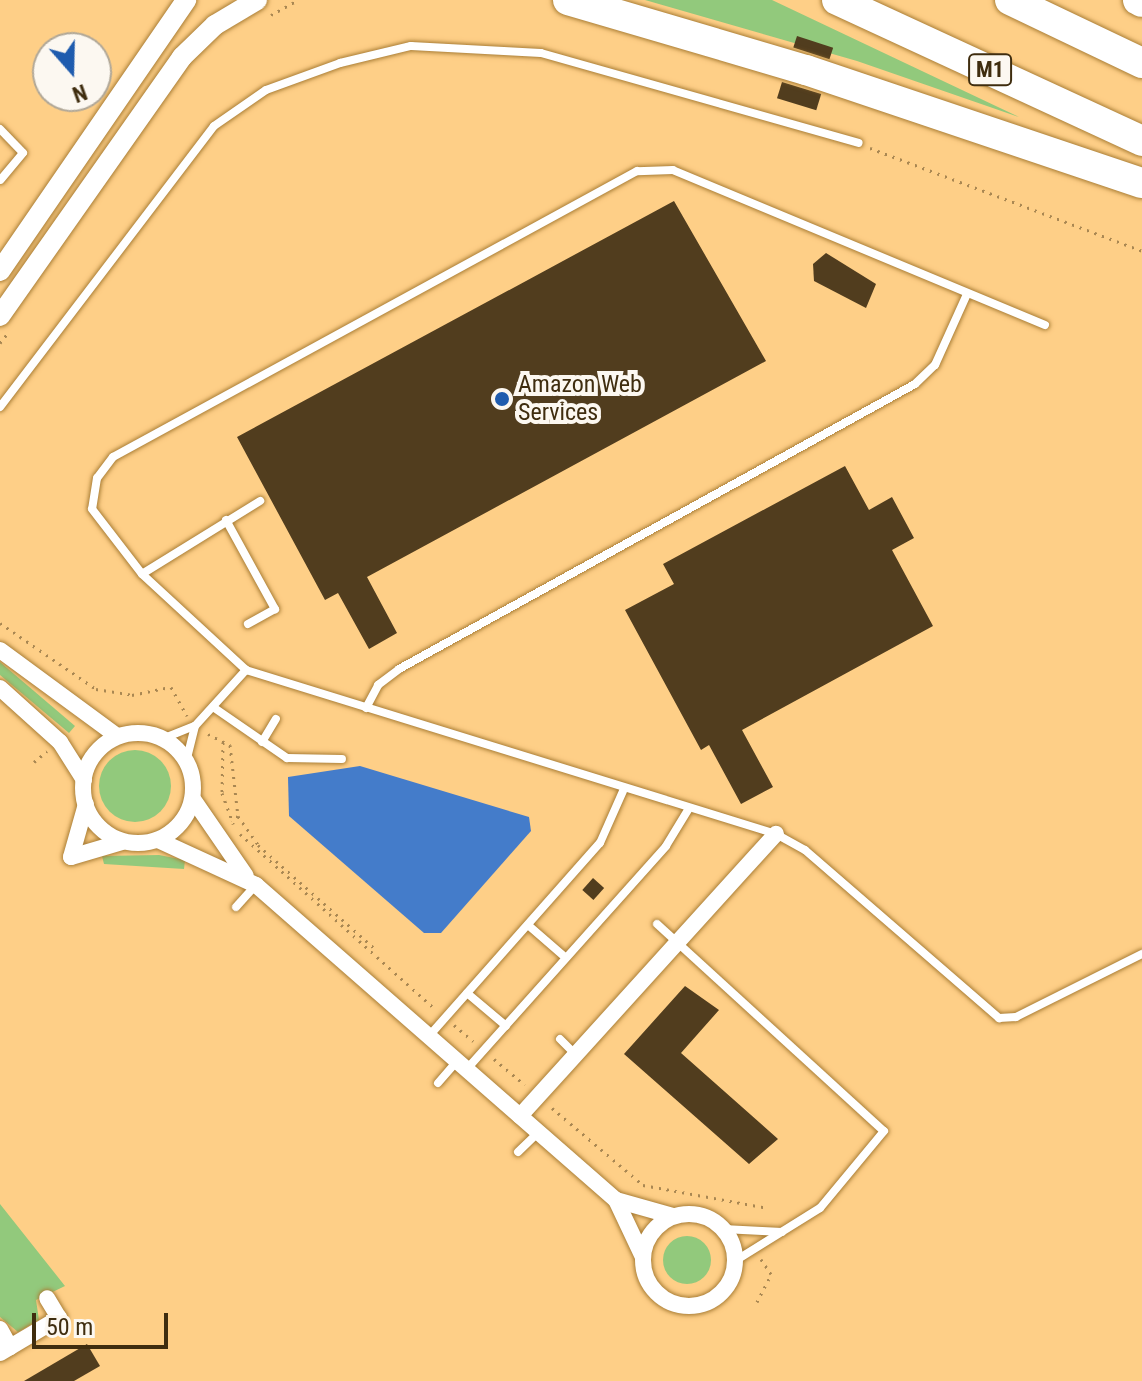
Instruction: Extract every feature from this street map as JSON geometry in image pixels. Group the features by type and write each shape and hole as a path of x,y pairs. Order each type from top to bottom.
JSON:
{"highway":[{"path":"568,0 806,70 1142,183"},
{"name":"M1","path":"837,0 1142,141"},
{"path":"1010,0 1142,63"}],"street":[{"path":"0,271 186,0"},
{"path":"6,321 182,57 215,25 260,9"},
{"path":"0,650 117,736 162,739 186,761 193,799 253,883 616,1200 642,1255 649,1284 686,1306 726,1288 735,1261 723,1229 700,1215 673,1216 616,1200"},
{"path":"0,688 60,742 84,780"},
{"path":"117,736 90,763 84,780 86,804 94,821 122,842"},
{"path":"158,840 193,799"},
{"path":"86,804 71,857 122,842 158,840 253,883"},
{"path":"520,1116 776,834"},
{"path":"642,1255 652,1231 673,1216"},
{"path":"0,1329 5,1350 59,1318 47,1298"}],"lane":[{"path":"0,407 214,126 266,90 340,63 411,46 541,53 859,143"},
{"path":"0,129 23,153 0,180"},
{"path":"1045,325 673,170 637,171 113,457 97,478 92,509 142,574 246,670 623,791 776,834 805,850 999,1018 1016,1017 1142,954"},
{"path":"366,708 378,685 399,669 915,384 935,365 967,294"},
{"path":"142,574 260,501"},
{"path":"226,520 275,609 248,624"},
{"path":"162,739 196,725 246,670"},
{"path":"213,707 295,761 342,759"},
{"path":"262,742 276,719"},
{"path":"186,761 196,725"},
{"path":"429,1037 600,843 623,791"},
{"path":"438,1083 484,1050 506,1026 666,846 688,810"},
{"path":"236,907 253,883"},
{"path":"657,924 676,946 884,1131 820,1208 735,1261"},
{"path":"528,925 566,958"},
{"path":"467,993 506,1026"},
{"path":"560,1039 576,1056"},
{"path":"518,1152 539,1132"},
{"path":"723,1229 782,1232"}],"path":[{"path":"260,9 298,0"},
{"path":"859,143 1142,251"},
{"path":"0,343 6,321"},
{"path":"0,623 96,689 132,695 171,687 196,725 230,745 238,816 258,845 373,947"},
{"path":"223,742 220,778 231,820 253,849 538,1097 643,1185 768,1208"},
{"path":"34,762 53,746"},
{"path":"220,825 238,816"},
{"path":"754,1249 771,1274 757,1302"}],"green space":[{"path":"645,0 772,0 1019,117 857,61"},
{"path":"0,662 75,726 69,733 0,675"},
{"path":"142,750 161,760 169,772 169,800 161,812 149,820 128,822 109,812 101,800 99,779 109,760 121,752"},
{"path":"159,855 185,860 184,869 104,864 102,856"},
{"path":"0,1204 65,1286 36,1300 39,1320 18,1332 0,1317"},
{"path":"687,1236 704,1243 711,1260 704,1277 687,1284 670,1277 663,1260 670,1243"}],"water":[{"path":"360,766 529,817 531,831 441,933 424,933 289,816 288,777"}],"building":[{"path":"797,36 833,48 829,59 793,47"},
{"path":"782,82 821,94 816,110 777,98"},
{"name":"Amazon Web Services","path":"674,201 766,361 367,577 397,633 369,649 338,593 325,600 237,437"},
{"path":"826,253 876,284 866,308 814,281 813,264"},
{"path":"845,466 869,510 892,497 914,538 892,550 933,626 742,730 773,787 741,804 709,745 701,750 625,610 674,584 663,564"},
{"path":"593,878 604,888 593,900 582,890"},
{"path":"685,986 719,1010 681,1053 778,1139 749,1164 624,1054"},
{"path":"87,1344 100,1366 74,1381 24,1381"}],"place":[{"name":"Amazon Web Services","path":"502,399"}]}
